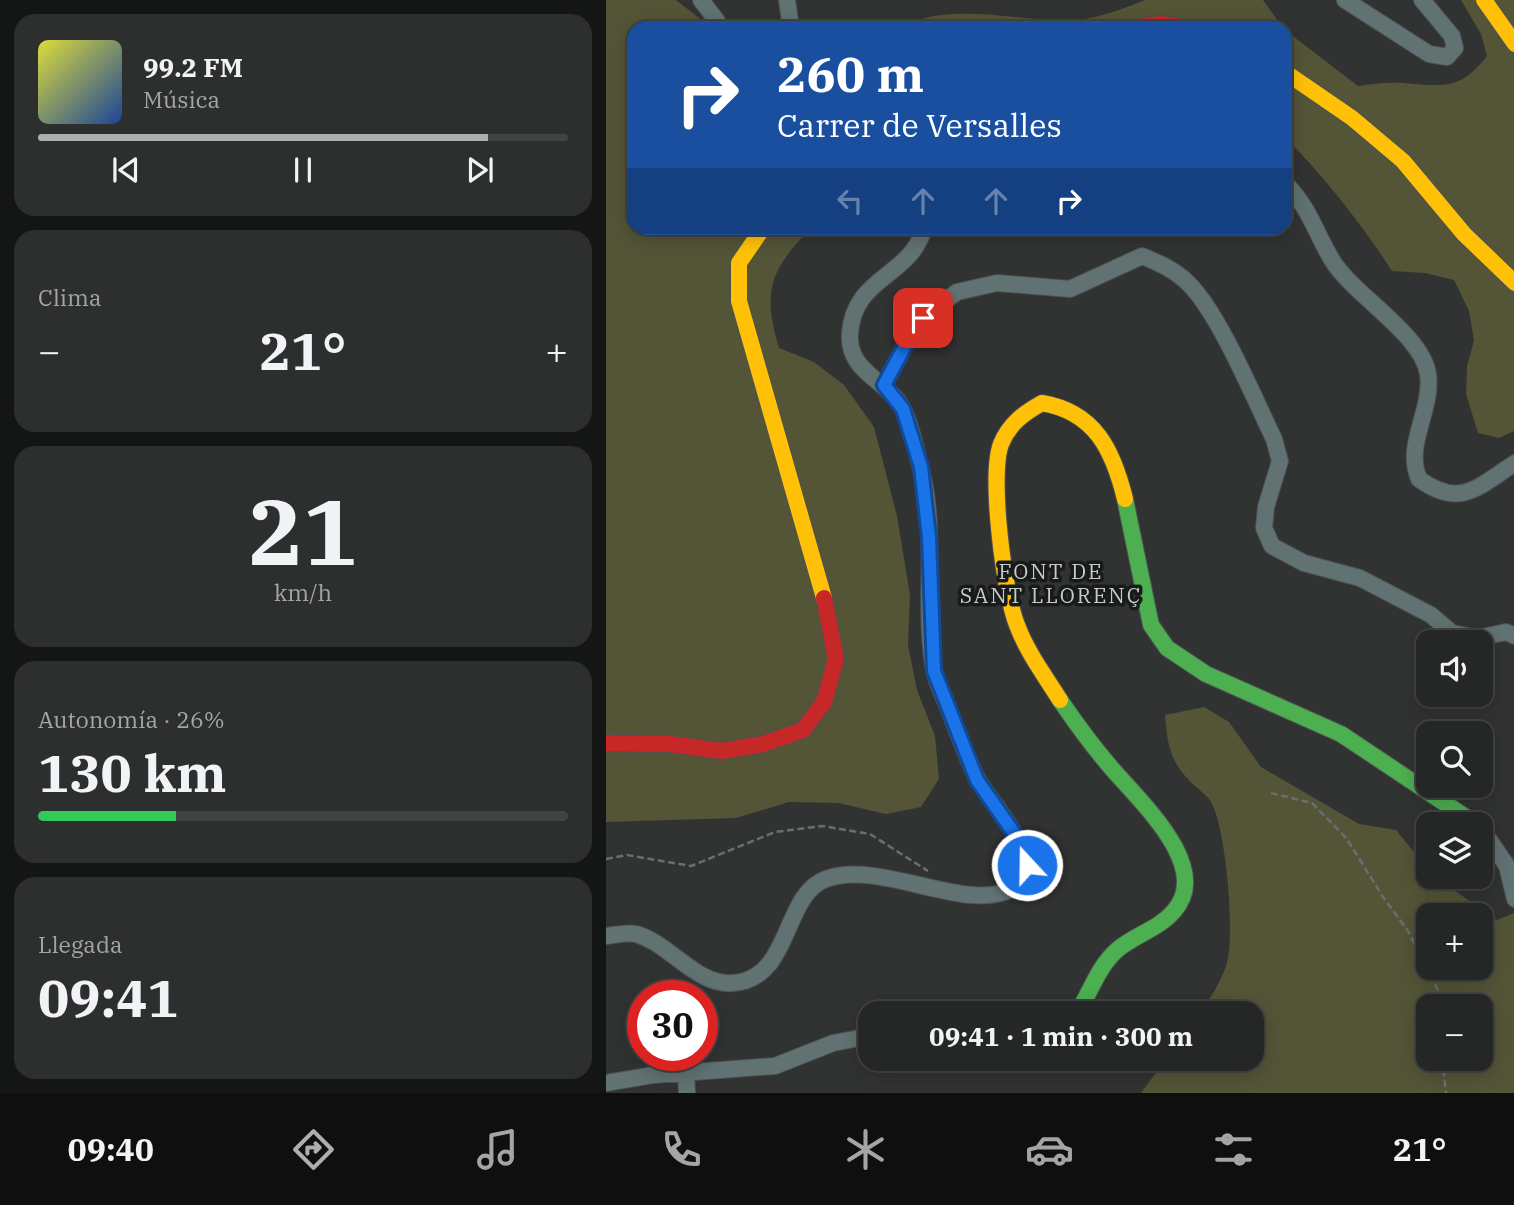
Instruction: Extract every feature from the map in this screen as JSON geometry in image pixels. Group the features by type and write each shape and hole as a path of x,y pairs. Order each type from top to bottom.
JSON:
{"street":[{"path":"701,0 717,21"},
{"path":"787,0 790,21"},
{"path":"1345,0 1429,54 1447,57 1455,48 1452,36 1422,0"},
{"path":"1484,0 1514,44"},
{"path":"1292,77 1352,118 1403,161 1464,234 1514,283"},
{"path":"1292,190 1305,204 1333,260 1393,321 1420,356 1428,372 1424,419 1413,453 1419,479 1433,489 1449,495 1459,494 1490,481 1514,463"},
{"path":"606,743 670,744 722,751 763,744 803,730 824,702 836,659 823,595 740,301 739,263 758,235"},
{"path":"606,936 634,933 653,941 696,971 730,984 751,981 773,961 806,896 824,879 863,872 939,889 990,894 1013,888 1023,878 1027,865 1021,843 977,780 934,671 929,537 921,467 903,409 884,385 861,371 854,358 849,337 853,310 866,290 909,258 922,235"},
{"path":"884,385 913,331 923,318 957,292 997,283 1070,289 1142,256 1167,267 1189,284 1209,312 1274,439 1280,461 1266,507 1264,528 1272,546 1304,563 1360,578 1431,615 1452,634 1478,638 1506,632 1514,636"},
{"path":"1082,1001 1095,973 1117,949 1160,926 1177,910 1186,889 1187,871 1174,845 1099,754 1027,646 1013,617 995,478 996,460 1004,432 1026,411 1042,403 1070,410 1101,435 1112,456 1121,489 1155,633 1173,655 1196,668 1321,723 1458,812"},
{"path":"1493,846 1507,866 1514,899"},
{"path":"606,1083 686,1072 775,1066 833,1043 858,1039"},
{"path":"686,1072 687,1093"}],"path":[{"path":"1271,793 1312,803 1347,839 1408,931 1440,994"},
{"path":"606,859 627,855 691,866 775,832 822,826 870,834 927,870 939,889"},
{"path":"1443,1071 1446,1093"}],"green space":[{"path":"606,0 676,0 703,21 627,21 627,235 804,235 786,256 773,282 771,311 774,328 779,348 814,362 844,385 874,427 897,516 910,595 908,645 917,690 935,736 939,779 921,807 886,814 838,803 789,802 736,818 606,822"},
{"path":"1145,0 1263,0 1278,21 916,21 939,15 961,14 1073,20 1110,13"},
{"path":"1461,0 1514,0 1514,431 1499,438 1478,433 1466,394 1467,366 1474,340 1469,311 1454,280 1425,273 1392,271 1342,201 1292,144 1292,35 1358,86 1392,83 1440,85 1459,81 1487,56 1481,34"},
{"path":"1204,707 1229,722 1261,767 1359,824 1396,830 1416,854 1416,889 1452,889 1472,903 1416,903 1416,980 1493,980 1493,917 1497,920 1514,913 1514,1093 1141,1093 1157,1071 1264,1071 1264,1001 1208,1001 1221,979 1229,952 1230,909 1225,858 1211,802 1182,772 1168,741 1165,715"}],"traffic: fast":[{"path":"1125,499 1151,625 1167,648 1206,674 1341,734 1458,812"},
{"path":"1060,700 1095,749 1166,833 1178,854 1184,874 1184,893 1174,911 1161,923 1117,950 1099,972 1083,1001"}],"traffic: slow":[{"path":"1484,0 1515,44"},
{"path":"1292,77 1352,118 1403,161 1464,234 1515,283"},
{"path":"758,235 739,263 739,301 824,598"},
{"path":"1060,700 1021,635 1007,588 997,507 998,460 1004,437 1018,420 1042,403 1076,415 1099,436 1107,449 1125,499"}],"traffic: jam":[{"path":"606,743 670,744 722,751 763,744 803,730 824,702 836,659 824,598"}],"district":[{"name":"FONT DE SANT LLORENÇ","path":"1051,583"}],"route":[{"path":"923,318 913,331 884,385 903,409 921,467 929,537 934,671 977,780 1021,843 1027,865"}]}
